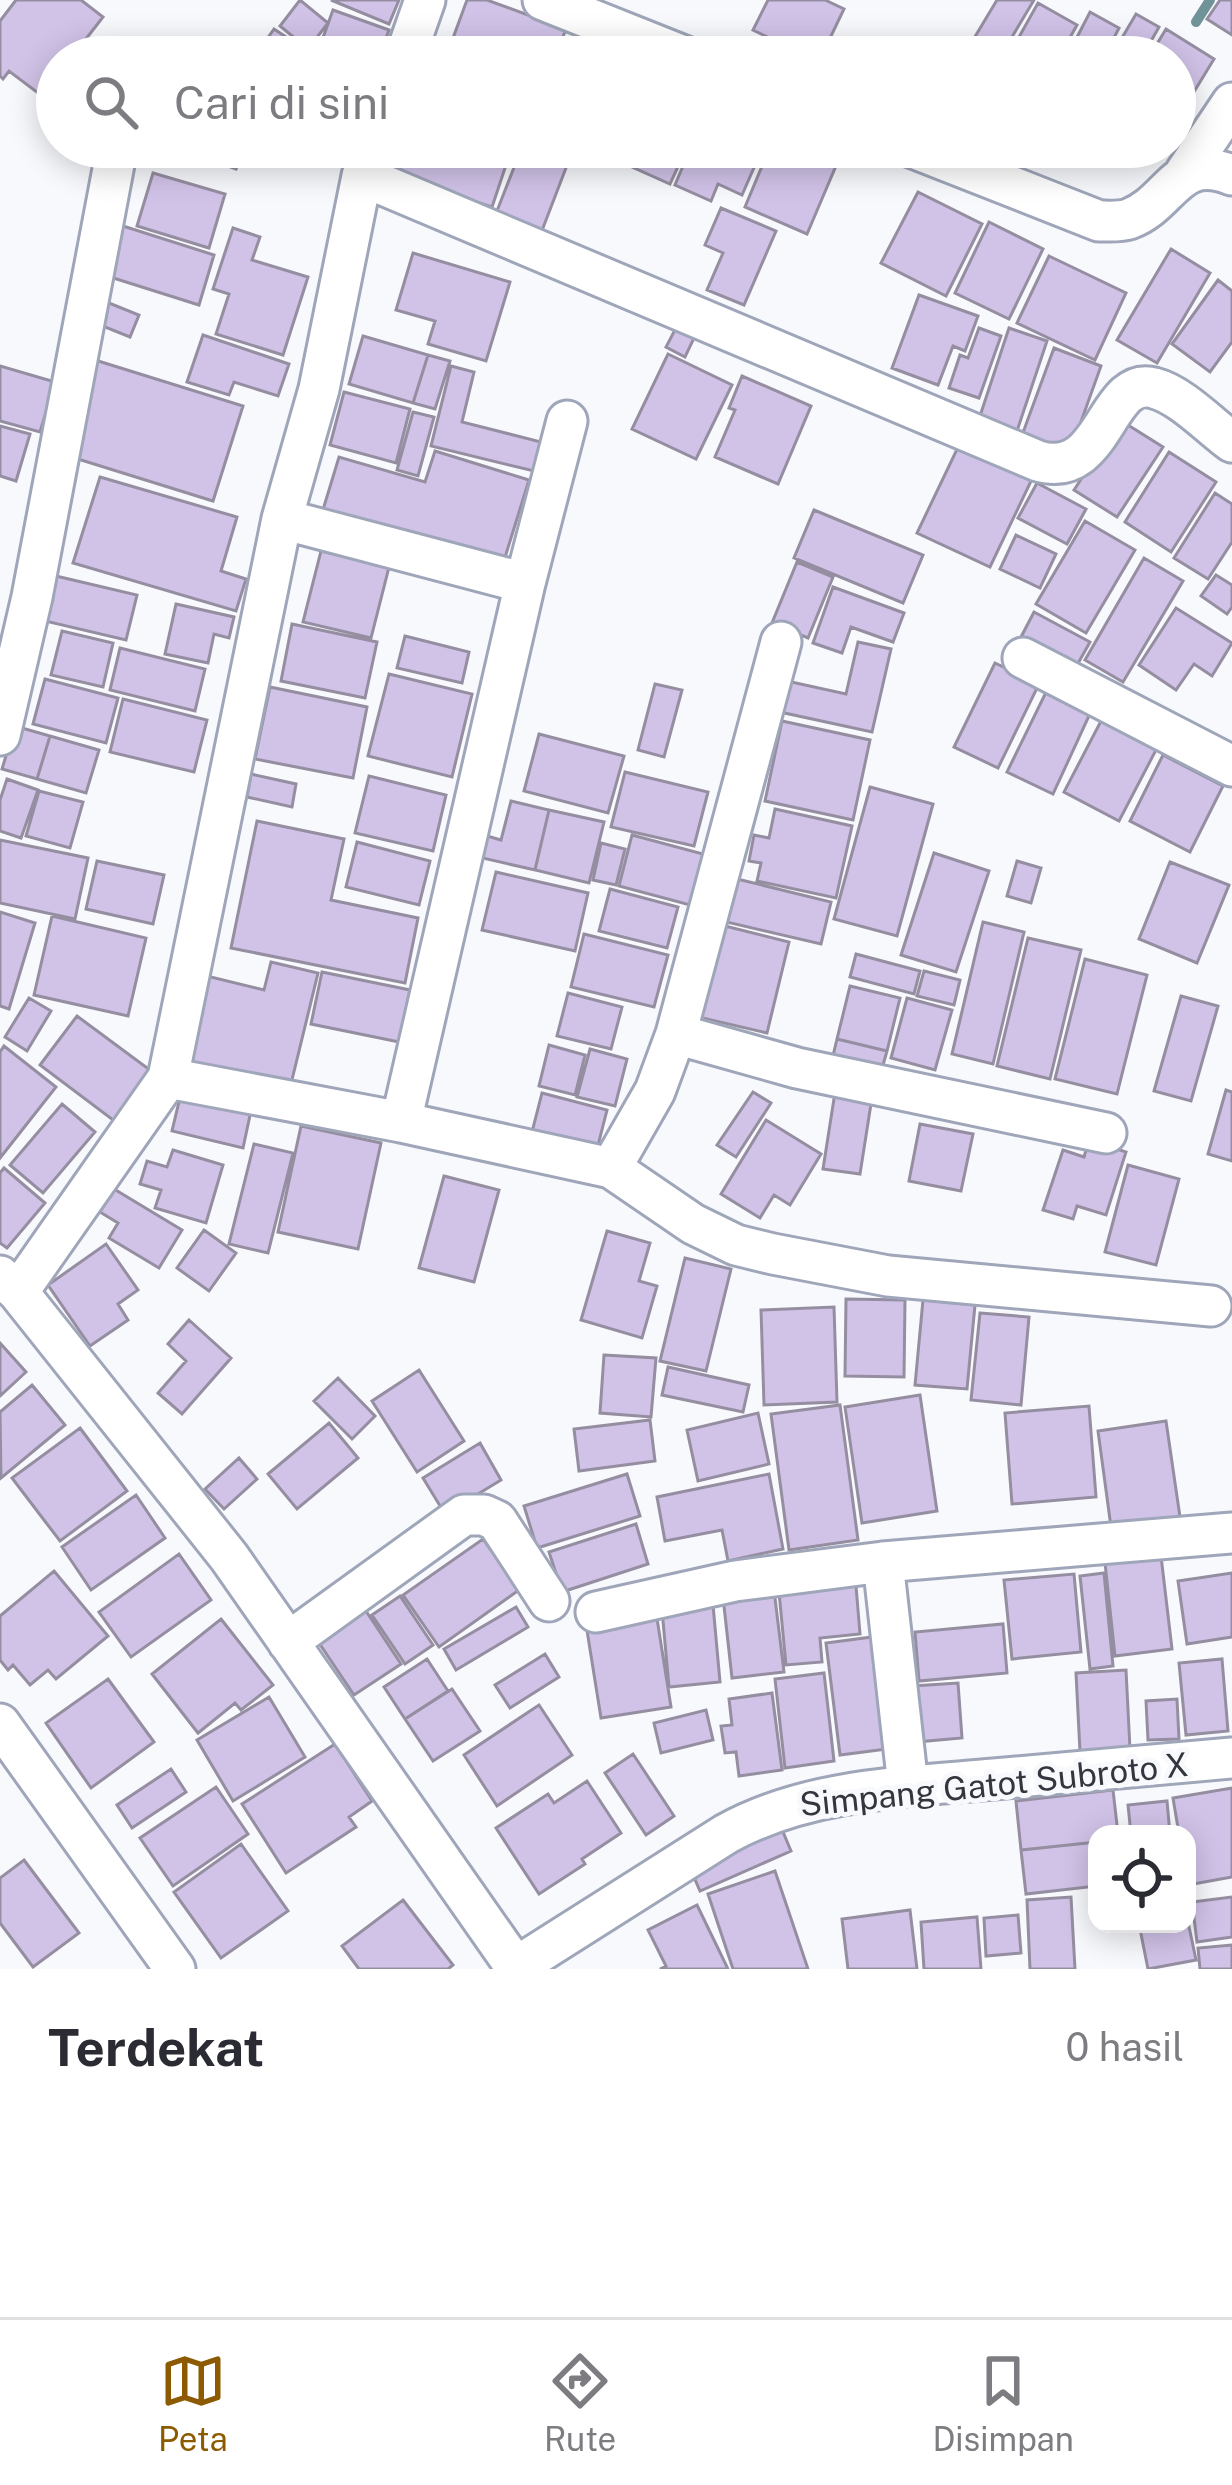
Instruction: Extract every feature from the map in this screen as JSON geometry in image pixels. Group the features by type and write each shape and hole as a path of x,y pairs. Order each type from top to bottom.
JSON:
{"street":[{"path":"412,36 425,0"},
{"path":"543,0 633,36"},
{"path":"1196,157 1232,103"},
{"path":"0,735 32,597 113,168"},
{"path":"366,168 319,389 282,519 168,1078 9,1284 229,1557 515,1968"},
{"path":"380,168 1038,461 1070,464 1125,396 1141,387 1155,388 1232,442"},
{"path":"964,168 1099,221 1126,221 1150,207 1188,168"},
{"path":"1185,173 1208,168 1232,175"},
{"path":"401,1122 567,422"},
{"path":"282,519 525,584"},
{"path":"611,1168 655,1091 676,1034 781,642"},
{"path":"1023,658 1232,766"},
{"path":"676,1034 797,1068 1106,1133"},
{"path":"168,1078 611,1168 692,1224 736,1245 772,1254 888,1276 1211,1306"},
{"path":"288,1642 464,1515 484,1515 497,1522 548,1601"},
{"path":"596,1612 735,1581 883,1562 1232,1534"},
{"path":"883,1562 908,1786"},
{"path":"0,1724 175,1969"},
{"name":"Simpang Gatot Subroto X","path":"515,1968 760,1815 797,1802 908,1786 1232,1758"}],"building":[{"path":"16,0 81,0 103,17 88,36 36,36 36,91 9,71 3,79 0,76 0,21"},
{"path":"300,0 328,23 318,36 292,36 280,26"},
{"path":"331,0 399,0 389,24"},
{"path":"467,0 487,0 566,29 563,36 454,36"},
{"path":"768,0 825,0 844,9 831,36 765,36 753,30"},
{"path":"997,0 1034,0 1013,36 975,36"},
{"path":"1220,0 1232,0 1232,35 1207,19"},
{"path":"1038,3 1077,25 1071,36 1020,36"},
{"path":"333,10 389,30 387,36 324,36"},
{"path":"1090,12 1119,28 1115,36 1078,36"},
{"path":"1136,14 1159,27 1154,36 1123,36"},
{"path":"1196,48 1214,59 1196,89"},
{"path":"397,168 505,168 492,207 395,176"},
{"path":"514,168 566,168 541,233 495,216"},
{"path":"634,168 677,168 670,184"},
{"path":"682,168 754,168 742,195 718,184 711,201 675,185"},
{"path":"761,168 835,168 807,234 745,207"},
{"path":"153,173 225,194 209,248 137,226"},
{"path":"918,192 982,224 946,296 881,263"},
{"path":"721,208 776,231 744,305 707,290 723,253 705,245"},
{"path":"989,222 1043,249 1009,319 955,293"},
{"path":"123,226 214,255 199,305 107,276"},
{"path":"233,228 260,237 252,260 308,277 283,355 216,334 229,294 213,289"},
{"path":"1171,249 1210,273 1157,363 1117,340"},
{"path":"413,253 510,282 486,361 428,344 435,321 396,310"},
{"path":"1049,256 1126,293 1095,360 1017,323"},
{"path":"1218,280 1232,291 1232,342 1210,372 1172,344"},
{"path":"919,295 978,316 965,351 953,346 938,385 892,368"},
{"path":"104,301 139,315 130,337 95,323"},
{"path":"678,324 696,334 685,357 666,347"},
{"path":"979,328 1001,336 979,398 949,388 960,355 968,358"},
{"path":"1009,328 1047,341 1016,434 978,422"},
{"path":"203,335 289,364 278,396 234,382 229,395 187,382"},
{"path":"363,336 428,355 413,403 349,384"},
{"path":"1054,348 1101,366 1069,455 1021,438"},
{"path":"668,354 732,385 696,459 632,429"},
{"path":"428,355 450,361 435,409 413,403"},
{"path":"95,360 243,406 213,501 65,455"},
{"path":"0,366 55,382 40,432 0,421"},
{"path":"451,366 474,372 462,422 541,442 534,471 431,446"},
{"path":"742,376 811,406 778,484 715,457 735,410 729,408"},
{"path":"344,392 410,409 396,463 330,445"},
{"path":"413,412 434,417 418,476 397,470"},
{"path":"1120,420 1163,447 1117,517 1074,490"},
{"path":"0,426 30,434 16,481 0,476"},
{"path":"960,443 1033,477 990,567 917,533"},
{"path":"435,451 529,480 502,567 322,513 339,457 425,482"},
{"path":"1169,452 1216,482 1171,552 1125,522"},
{"path":"100,477 237,517 221,571 246,579 236,611 73,563"},
{"path":"1037,483 1086,509 1067,544 1018,518"},
{"path":"1215,493 1232,504 1232,542 1208,579 1174,558"},
{"path":"814,510 923,555 903,603 794,558"},
{"path":"1085,521 1135,550 1086,633 1036,604"},
{"path":"1016,535 1056,554 1040,588 1000,569"},
{"path":"321,551 389,567 371,638 303,622"},
{"path":"1144,558 1183,581 1123,682 1085,660"},
{"path":"797,562 833,577 808,638 772,623"},
{"path":"1216,575 1232,585 1232,607 1227,614 1201,596"},
{"path":"56,576 137,595 126,640 45,621"},
{"path":"833,587 904,613 893,642 851,627 842,653 813,643"},
{"path":"176,604 234,617 229,638 214,634 208,663 165,654"},
{"path":"1176,608 1232,643 1212,676 1194,664 1176,690 1139,665"},
{"path":"1034,612 1090,642 1076,667 1021,637"},
{"path":"292,624 377,642 365,698 281,681"},
{"path":"62,631 113,643 103,687 51,675"},
{"path":"405,636 469,652 462,683 397,668"},
{"path":"858,642 891,649 872,732 780,712 787,681 846,694"},
{"path":"120,648 205,669 195,711 110,690"},
{"path":"995,663 1039,684 998,768 954,747"},
{"path":"389,674 472,694 452,777 368,756"},
{"path":"45,679 118,698 106,743 33,724"},
{"path":"655,684 682,690 664,757 638,750"},
{"path":"1050,684 1094,705 1053,794 1007,772"},
{"path":"270,687 367,707 353,778 255,759"},
{"path":"123,699 207,720 194,772 110,752"},
{"path":"782,721 870,740 853,820 765,801"},
{"path":"1101,721 1156,750 1119,821 1064,792"},
{"path":"15,726 50,736 37,779 2,769"},
{"path":"539,734 624,756 608,813 524,791"},
{"path":"50,736 99,750 86,793 37,779"},
{"path":"1163,755 1223,786 1190,852 1130,821"},
{"path":"625,772 708,792 694,846 611,827"},
{"path":"251,774 296,784 292,807 247,797"},
{"path":"369,776 446,795 433,851 355,833"},
{"path":"7,779 38,790 21,838 0,831 0,800"},
{"path":"870,787 933,804 897,936 834,919"},
{"path":"39,791 83,802 70,848 26,836"},
{"path":"511,801 549,810 535,870 478,857 484,835 501,840"},
{"path":"775,809 852,826 836,898 757,881 761,863 749,861 754,835 769,838"},
{"path":"549,810 604,822 589,883 535,870"},
{"path":"257,821 344,839 331,900 418,918 405,983 231,948"},
{"path":"632,835 703,854 690,905 619,886"},
{"path":"0,840 88,858 75,919 0,903"},
{"path":"357,842 430,861 419,905 346,887"},
{"path":"601,843 625,849 616,885 593,880"},
{"path":"934,853 989,871 956,972 901,955"},
{"path":"97,861 164,875 153,924 86,909"},
{"path":"1017,861 1041,868 1031,903 1007,896"},
{"path":"1170,862 1229,885 1197,963 1139,939"},
{"path":"496,872 588,893 575,951 482,930"},
{"path":"729,877 831,902 821,944 718,920"},
{"path":"610,889 678,907 667,948 599,931"},
{"path":"0,912 35,923 9,1009 0,1006"},
{"path":"52,916 146,938 128,1016 34,995"},
{"path":"983,922 1024,932 993,1064 952,1054"},
{"path":"717,924 789,942 767,1033 694,1016"},
{"path":"584,934 668,955 654,1007 571,987"},
{"path":"1028,938 1081,950 1050,1079 997,1066"},
{"path":"856,954 920,971 914,994 850,977"},
{"path":"1085,959 1147,975 1117,1094 1055,1079"},
{"path":"271,962 318,973 290,1088 186,1063 207,976 264,990"},
{"path":"924,971 960,980 954,1005 917,996"},
{"path":"322,972 410,990 399,1042 311,1024"},
{"path":"850,986 900,998 887,1051 837,1039"},
{"path":"568,993 622,1007 611,1049 557,1036"},
{"path":"1181,996 1218,1006 1191,1101 1154,1091"},
{"path":"29,998 51,1011 27,1051 5,1037"},
{"path":"907,998 952,1010 935,1070 891,1058"},
{"path":"77,1016 154,1073 117,1123 40,1065"},
{"path":"837,1039 887,1051 881,1072 832,1060"},
{"path":"549,1045 585,1055 575,1095 539,1086"},
{"path":"4,1046 56,1087 0,1158 0,1052"},
{"path":"590,1049 627,1059 615,1106 577,1097"},
{"path":"836,1086 873,1091 860,1174 823,1169"},
{"path":"182,1089 252,1106 243,1148 172,1131"},
{"path":"1226,1090 1232,1092 1232,1161 1208,1154"},
{"path":"753,1092 771,1103 736,1157 717,1145"},
{"path":"542,1093 607,1110 596,1153 531,1136"},
{"path":"62,1104 95,1132 43,1193 10,1165"},
{"path":"766,1120 821,1154 790,1205 774,1195 760,1218 721,1194"},
{"path":"920,1124 973,1134 961,1191 909,1181"},
{"path":"301,1126 381,1143 358,1249 278,1232"},
{"path":"1089,1140 1126,1152 1106,1215 1077,1206 1073,1219 1043,1210 1063,1150 1084,1157"},
{"path":"254,1144 293,1153 268,1253 229,1244"},
{"path":"173,1150 223,1165 206,1223 155,1208 161,1190 140,1184 147,1161 167,1167"},
{"path":"1128,1165 1179,1179 1156,1265 1105,1252"},
{"path":"4,1168 45,1203 7,1248 0,1243 0,1173"},
{"path":"444,1176 499,1190 474,1282 419,1268"},
{"path":"114,1189 182,1230 159,1268 109,1238 118,1223 100,1212"},
{"path":"204,1230 236,1253 209,1291 177,1268"},
{"path":"607,1231 650,1243 639,1281 657,1286 642,1338 581,1320"},
{"path":"106,1244 138,1290 118,1304 128,1320 90,1346 48,1285"},
{"path":"685,1258 731,1269 706,1371 660,1361"},
{"path":"846,1299 905,1300 904,1377 845,1376"},
{"path":"923,1300 975,1305 967,1389 915,1385"},
{"path":"834,1307 837,1402 764,1405 761,1310"},
{"path":"980,1313 1029,1317 1021,1405 971,1400"},
{"path":"189,1320 231,1358 182,1414 158,1393 186,1361 168,1344"},
{"path":"0,1343 26,1372 0,1396"},
{"path":"604,1355 656,1358 651,1417 600,1413"},
{"path":"668,1367 749,1385 743,1412 662,1395"},
{"path":"419,1370 464,1441 417,1472 372,1401"},
{"path":"338,1378 375,1416 352,1439 314,1401"},
{"path":"32,1385 65,1425 1,1478 0,1412"},
{"path":"920,1395 937,1511 862,1523 845,1407"},
{"path":"840,1405 858,1540 789,1550 771,1414"},
{"path":"1089,1406 1096,1497 1012,1504 1005,1413"},
{"path":"758,1413 769,1464 698,1481 687,1430"},
{"path":"650,1420 655,1461 579,1471 574,1429"},
{"path":"1166,1421 1180,1517 1111,1527 1098,1431"},
{"path":"329,1423 358,1458 297,1509 268,1474"},
{"path":"80,1428 127,1491 60,1541 12,1478"},
{"path":"480,1443 501,1480 445,1514 423,1478"},
{"path":"239,1458 257,1479 224,1509 205,1489"},
{"path":"627,1474 640,1516 537,1548 524,1506"},
{"path":"769,1474 783,1549 728,1561 722,1530 665,1541 657,1497"},
{"path":"136,1495 165,1538 91,1590 62,1547"},
{"path":"636,1524 648,1564 562,1592 549,1552"},
{"path":"483,1539 519,1590 439,1647 403,1595"},
{"path":"179,1554 211,1600 131,1657 99,1612"},
{"path":"1161,1556 1172,1649 1115,1656 1105,1563"},
{"path":"54,1571 108,1636 56,1679 48,1670 30,1685 13,1665 8,1670 0,1660 0,1616"},
{"path":"1104,1573 1113,1666 1090,1669 1080,1576"},
{"path":"1232,1573 1232,1637 1187,1644 1178,1581"},
{"path":"855,1574 860,1634 820,1638 822,1662 786,1665 778,1582"},
{"path":"1074,1574 1081,1652 1012,1659 1004,1580"},
{"path":"774,1590 784,1672 732,1678 723,1597"},
{"path":"400,1596 433,1645 405,1664 372,1615"},
{"path":"360,1602 401,1664 354,1695 313,1634"},
{"path":"713,1605 720,1682 669,1687 662,1610"},
{"path":"655,1606 671,1707 601,1718 585,1618"},
{"path":"516,1607 528,1627 456,1670 444,1649"},
{"path":"221,1619 273,1685 241,1710 235,1703 198,1733 152,1674"},
{"path":"1003,1624 1007,1673 919,1681 915,1632"},
{"path":"872,1637 887,1749 840,1755 826,1643"},
{"path":"545,1654 559,1677 510,1708 495,1685"},
{"path":"427,1659 448,1691 405,1719 384,1687"},
{"path":"1222,1659 1228,1731 1186,1735 1179,1663"},
{"path":"1126,1670 1130,1749 1080,1752 1076,1673"},
{"path":"824,1673 834,1761 785,1768 775,1679"},
{"path":"108,1679 154,1742 91,1788 46,1723"},
{"path":"958,1683 962,1738 916,1742 913,1686"},
{"path":"452,1689 480,1731 433,1761 405,1719"},
{"path":"772,1693 782,1770 739,1776 736,1752 725,1753 721,1726 732,1725 729,1699"},
{"path":"269,1697 305,1757 233,1801 197,1740"},
{"path":"1177,1699 1179,1739 1148,1740 1146,1701"},
{"path":"539,1705 572,1755 497,1806 464,1755"},
{"path":"706,1710 713,1740 661,1753 654,1723"},
{"path":"335,1744 372,1801 349,1817 356,1827 286,1873 242,1804"},
{"path":"633,1754 674,1816 646,1835 605,1773"},
{"path":"171,1769 186,1792 132,1828 117,1805"},
{"path":"587,1781 621,1833 539,1894 496,1828 548,1794 554,1803"},
{"path":"216,1787 248,1834 173,1886 140,1838"},
{"path":"1232,1788 1232,1877 1196,1884 1196,1825 1178,1825 1173,1798"},
{"path":"1113,1790 1117,1825 1088,1825 1088,1843 1021,1850 1016,1801"},
{"path":"1167,1801 1169,1825 1130,1825 1128,1805"},
{"path":"778,1820 791,1851 700,1891 687,1861"},
{"path":"1088,1843 1088,1887 1026,1894 1021,1850"},
{"path":"241,1844 288,1911 221,1958 174,1892"},
{"path":"24,1860 79,1933 33,1967 0,1923 0,1878"},
{"path":"775,1871 808,1969 733,1969 708,1894"},
{"path":"1071,1897 1075,1969 1030,1969 1027,1900"},
{"path":"1232,1897 1232,1937 1197,1942 1196,1902"},
{"path":"403,1900 453,1965 448,1969 359,1969 342,1946"},
{"path":"697,1905 728,1969 660,1969 666,1966 648,1930"},
{"path":"910,1910 917,1969 848,1969 842,1919"},
{"path":"1018,1915 1021,1953 986,1956 984,1918"},
{"path":"977,1917 981,1969 924,1969 921,1922"},
{"path":"1141,1933 1190,1933 1196,1960 1148,1969"},
{"path":"1232,1945 1232,1969 1200,1969 1198,1948"}],"waterway":[{"path":"1196,22 1210,0"}]}
